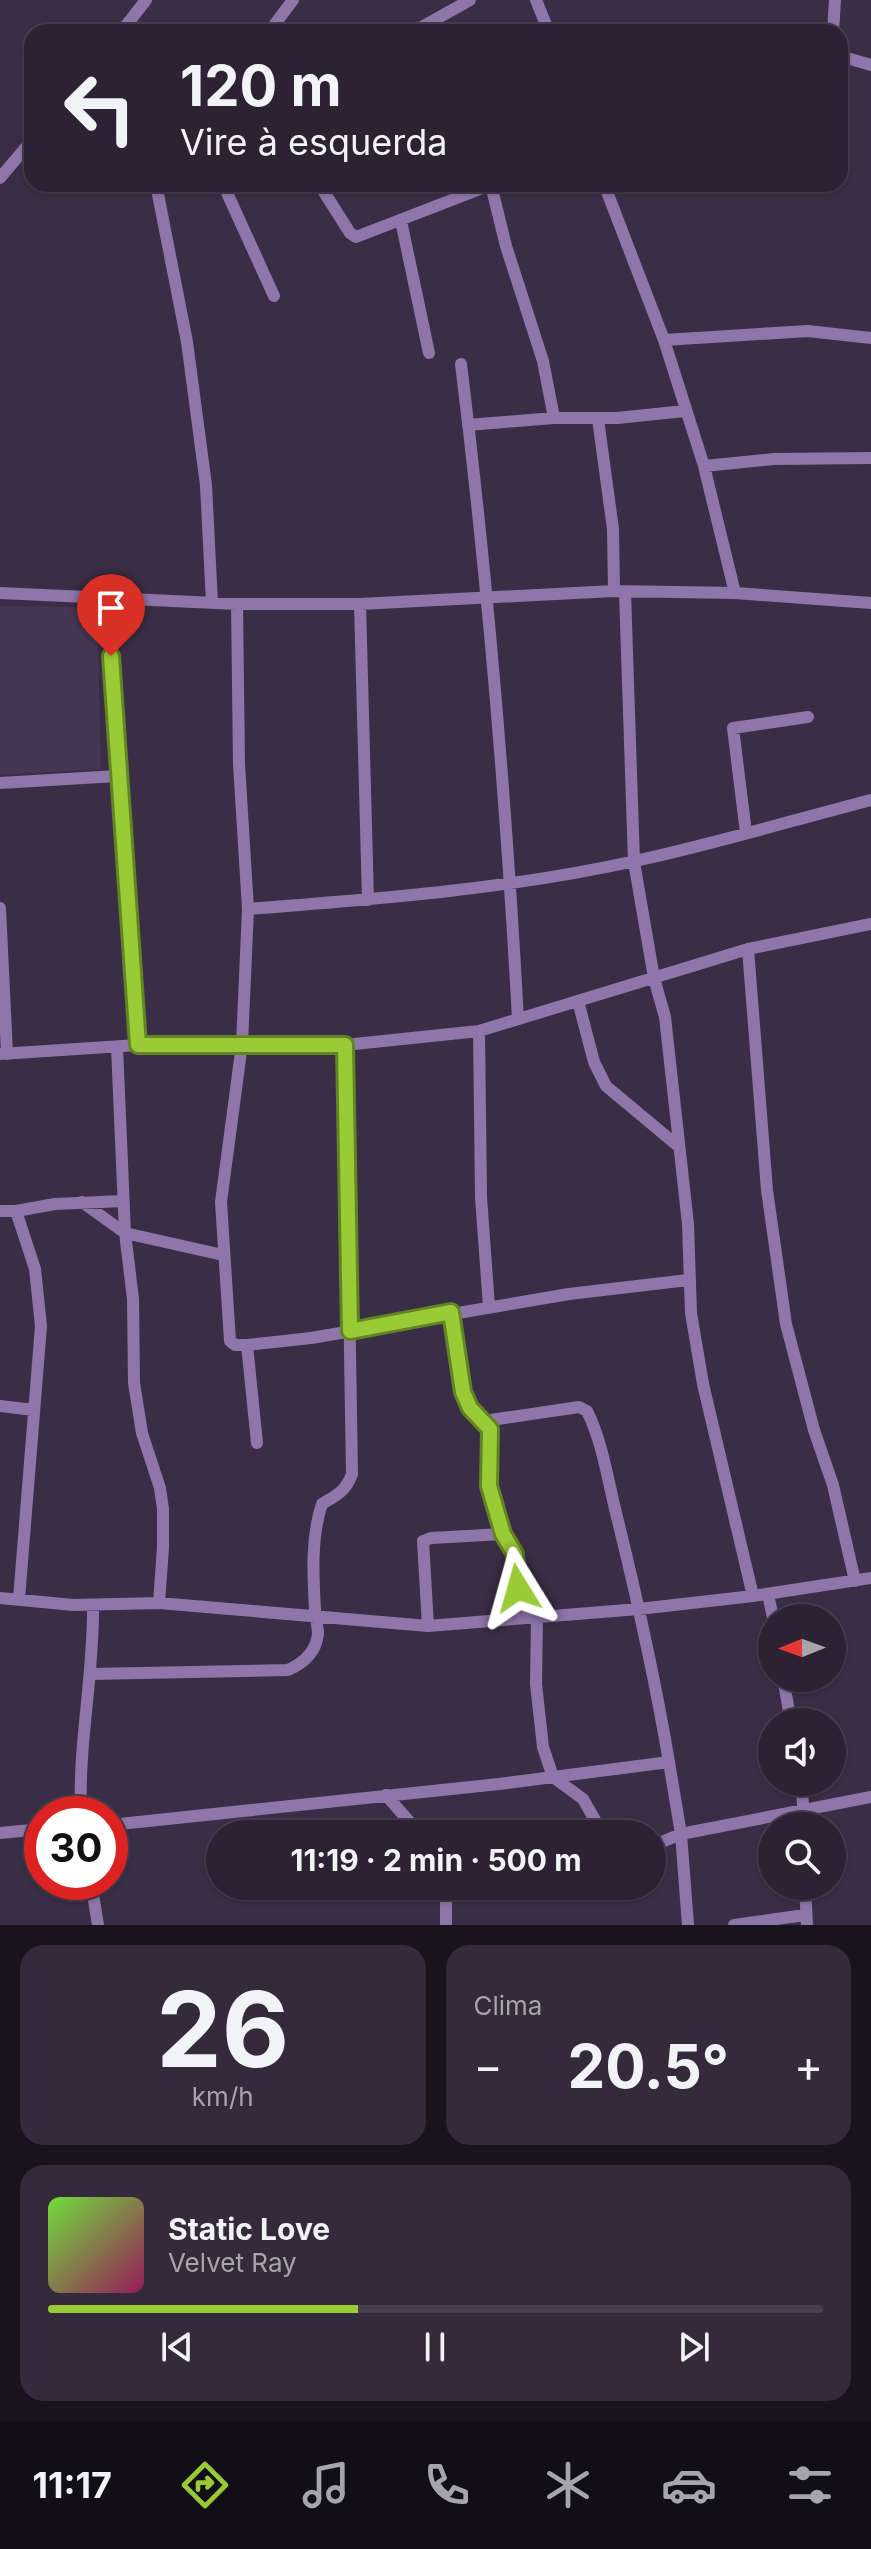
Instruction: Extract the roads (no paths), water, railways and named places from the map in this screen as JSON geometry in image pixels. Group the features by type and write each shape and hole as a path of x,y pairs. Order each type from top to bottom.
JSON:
{"street":[{"path":"127,24 146,0"},
{"path":"275,24 293,0"},
{"path":"427,24 470,0"},
{"path":"536,0 546,24"},
{"path":"834,24 835,0"},
{"path":"848,58 871,65"},
{"path":"0,178 24,150"},
{"path":"158,192 187,342 206,485 212,603"},
{"path":"227,192 274,296"},
{"path":"324,192 350,233 356,237 472,192"},
{"path":"494,192 506,246 543,361 554,418"},
{"path":"607,192 664,340 704,466 735,593"},
{"path":"401,221 429,353"},
{"path":"664,340 808,331 871,338"},
{"path":"461,364 487,596 518,1019"},
{"path":"468,425 685,411"},
{"path":"598,419 620,591 634,862 654,978 665,1017 688,1224 691,1261 688,1280 703,1384 753,1596"},
{"path":"704,466 774,459 871,458"},
{"path":"0,593 237,604 360,604 620,591 735,593 871,603"},
{"path":"108,596 117,776 138,1045"},
{"path":"237,604 239,764 248,909 242,1044 221,1202 230,1341 235,1345 247,1345 569,1294 688,1280"},
{"path":"360,604 368,900"},
{"path":"746,833 733,728 808,717"},
{"path":"0,783 117,776"},
{"path":"248,909 368,900 510,883 634,862 871,800"},
{"path":"0,908 4,1054 138,1045 345,1045 479,1031 748,949 871,924"},
{"path":"748,949 767,1190 786,1324 814,1430 833,1485 855,1581"},
{"path":"578,1001 594,1062 606,1086 678,1146"},
{"path":"479,1031 481,1197 489,1307"},
{"path":"90,1674 288,1670 310,1656 318,1631 315,1618 317,1517 322,1504 340,1494 352,1474 345,1045"},
{"path":"117,1047 125,1233 133,1299 134,1383 142,1433 160,1488 163,1509 159,1603"},
{"path":"0,1211 123,1201"},
{"path":"82,1202 125,1233 223,1255"},
{"path":"16,1211 38,1286 41,1326 19,1599"},
{"path":"451,1312 463,1392 470,1408 490,1429 489,1486 503,1534 515,1554 520,1617"},
{"path":"247,1345 257,1443"},
{"path":"0,1406 34,1410"},
{"path":"484,1421 579,1407 587,1411 600,1447 656,1686 681,1834 688,1925"},
{"path":"428,1626 423,1541 503,1534"},
{"path":"0,1598 93,1605 159,1603 428,1626 639,1609 871,1578"},
{"path":"768,1594 770,1604"},
{"path":"81,1796 82,1744 90,1674 93,1605"},
{"path":"537,1616 536,1684 543,1747 553,1777 583,1799 595,1820"},
{"path":"128,1823 669,1762"},
{"path":"386,1795 408,1820"},
{"path":"802,1796 804,1811"},
{"path":"666,1840 681,1834 871,1797"},
{"path":"0,1833 24,1831"},
{"path":"94,1900 98,1925"},
{"path":"446,1900 446,1925"},
{"path":"734,1925 806,1920 805,1900"}]}
